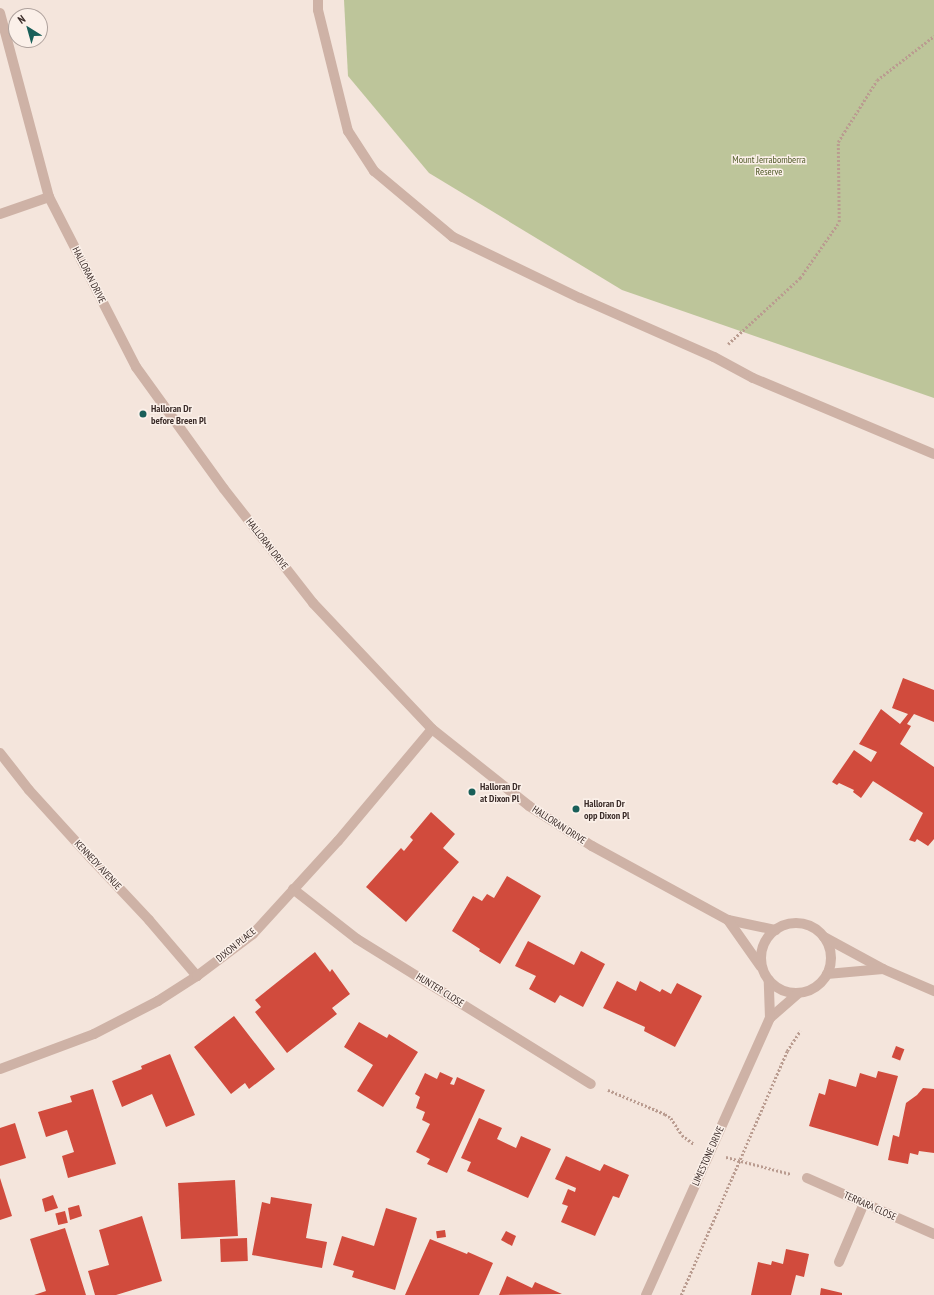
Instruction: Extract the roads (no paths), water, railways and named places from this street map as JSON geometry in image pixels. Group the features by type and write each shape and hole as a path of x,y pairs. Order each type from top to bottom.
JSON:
{"street":[{"path":"318,0 318,10 348,131 374,171 453,238 580,298 714,357 753,378 934,454"},
{"name":"HALLORAN DRIVE","path":"0,13 49,197 140,373 224,489 313,603 432,729 535,810 592,846 728,920 776,930"},
{"path":"0,214 49,197"},
{"name":"DIXON PLACE","path":"0,1068 94,1034 158,1001 197,976 253,934 292,889 338,841 432,729"},
{"name":"KENNEDY AVENUE","path":"0,753 29,790 149,920 197,976"},
{"name":"HUNTER CLOSE","path":"292,889 357,938 591,1084"},
{"name":"HALLORAN DRIVE","path":"728,920 763,969"},
{"path":"824,937 831,954 827,974 813,989 799,993 782,990 769,980 763,969 761,958 763,948 768,938 776,930 785,925 801,924 816,929 824,937 883,969 934,991"},
{"path":"827,974 883,969"},
{"name":"LIMESTONE DRIVE","path":"769,980 770,1018"},
{"name":"LIMESTONE DRIVE","path":"646,1295 770,1018 799,993"},
{"name":"TERRARA CLOSE","path":"807,1178 934,1234"},
{"path":"839,1262 864,1203"}],"place":[{"name":"Halloran Dr before Breen Pl","path":"143,414"},
{"name":"Halloran Dr at Dixon Pl","path":"472,792"},
{"name":"Halloran Dr opp Dixon Pl","path":"576,809"}],"park label":[{"name":"Mount Jerrabomberra Reserve","path":"769,164"}]}
